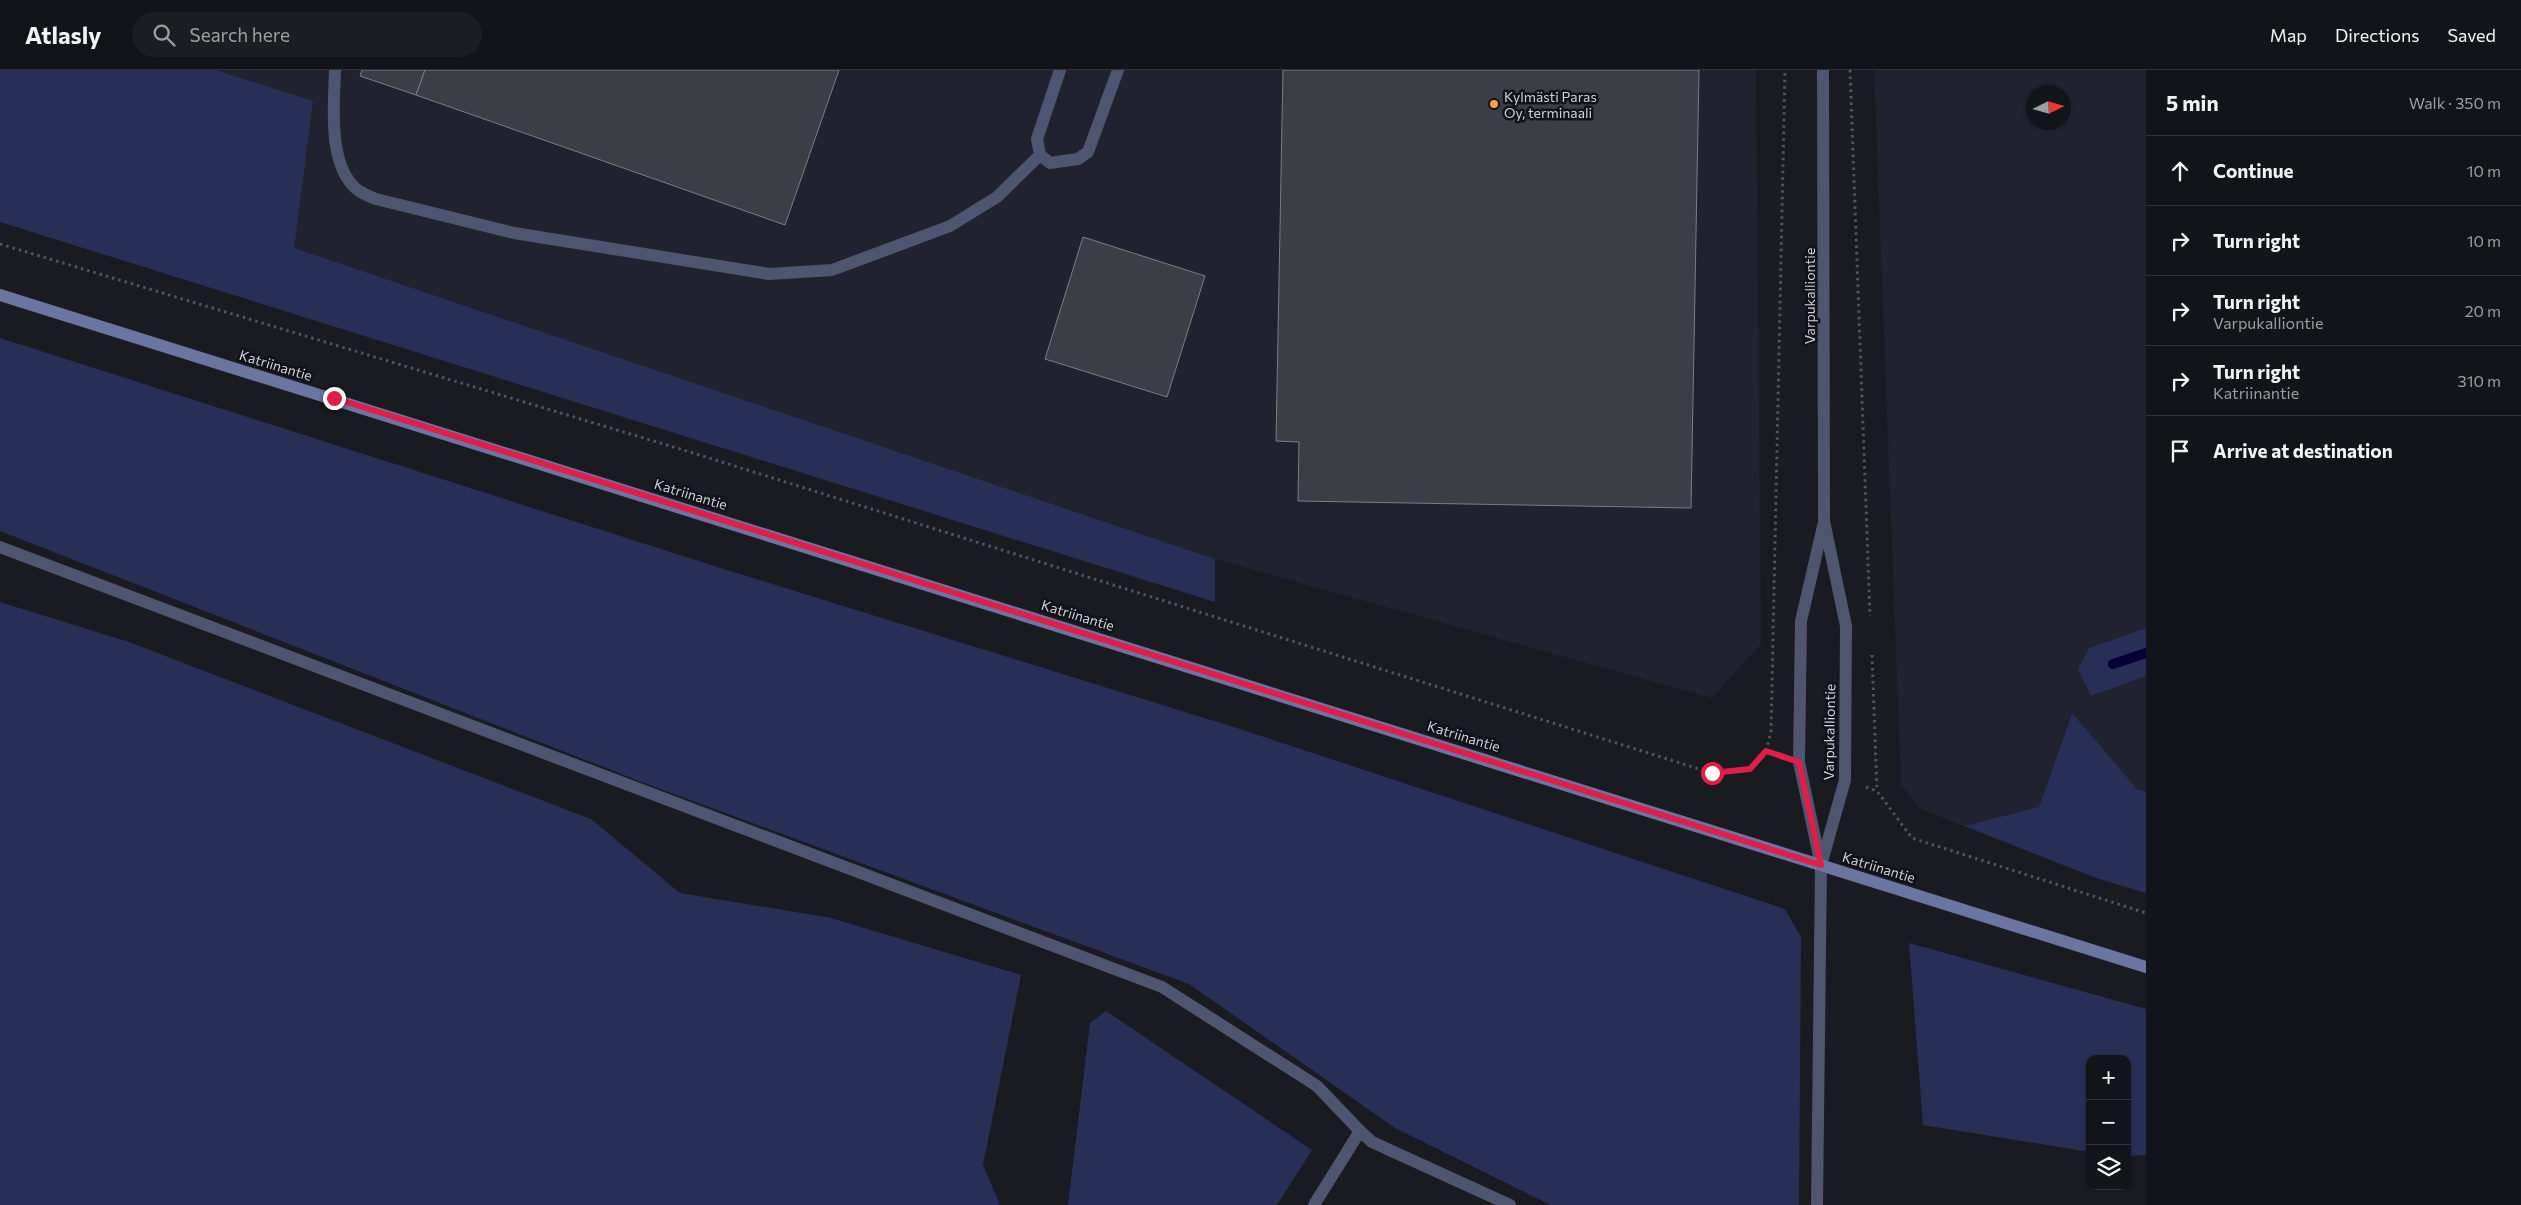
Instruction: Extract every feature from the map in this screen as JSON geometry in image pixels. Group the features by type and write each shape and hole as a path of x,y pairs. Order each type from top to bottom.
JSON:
{"main road":[{"name":"Katriinantie","path":"0,294 2146,967"}],"street":[{"path":"335,70 333,123 335,146 346,178 358,190 376,199 514,233 769,274 832,270 950,226 997,198 1040,155"},
{"path":"1060,70 1037,139 1040,155 1050,163 1078,159 1088,152 1118,70"},
{"name":"Varpukalliontie","path":"1821,865 1845,780 1846,626 1824,521 1823,70"},
{"name":"Varpukalliontie","path":"1821,865 1799,762 1802,621 1824,521"},
{"path":"0,547 1162,987 1317,1086 1372,1142 1510,1205"},
{"path":"1817,1205 1821,865"},
{"path":"1314,1205 1360,1131"}],"path":[{"path":"0,244 699,454 1712,773 1750,769 1766,751 1771,732 1785,70"},
{"path":"1850,70 1870,623"},
{"path":"1872,653 1877,791"},
{"path":"1766,751 1799,762"},
{"path":"1845,780 1877,791 1912,838 2146,913"}],"shaded area":[{"path":"0,70 1756,70 1761,644 1712,698 1215,559 190,213"},
{"path":"0,70 215,70 313,101 294,248 1215,559 1215,602 0,222"},
{"path":"1874,70 2146,70 2146,628 2089,648 2091,696 2146,676 2146,792 2137,789 2071,713 2039,807 1964,826 1918,808 1901,784"},
{"path":"0,338 708,564 1243,730 1785,909 1801,937 1799,1205 1551,1205 1395,1128 1189,984 647,784 0,531"},
{"path":"0,602 129,642 591,819 680,893 831,918 1021,975 983,1165 1000,1205 0,1205"},
{"path":"2146,628 2146,676 2091,696 2078,669 2089,648"},
{"path":"2072,713 2137,789 2146,792 2146,893 2096,878 1964,826 2039,807"},
{"path":"1909,943 2146,1009 2146,1155 2131,1156 2131,1055 2086,1055 2086,1151 1923,1125"},
{"path":"1106,1011 1312,1150 1277,1205 1068,1205 1090,1023"}],"building":[{"path":"362,70 425,70 416,95 360,76"},
{"path":"425,70 839,70 785,225 416,95"},
{"path":"1283,70 1699,70 1691,508 1298,501 1299,442 1276,441"},
{"path":"1083,237 1205,276 1167,397 1045,359"}],"waterway":[{"path":"2113,664 2146,653"}],"place":[{"name":"Kylmästi Paras Oy, terminaali","path":"1494,104"}],"route":[{"path":"334,398 1821,865 1799,762 1766,751 1750,769 1712,773"}]}
